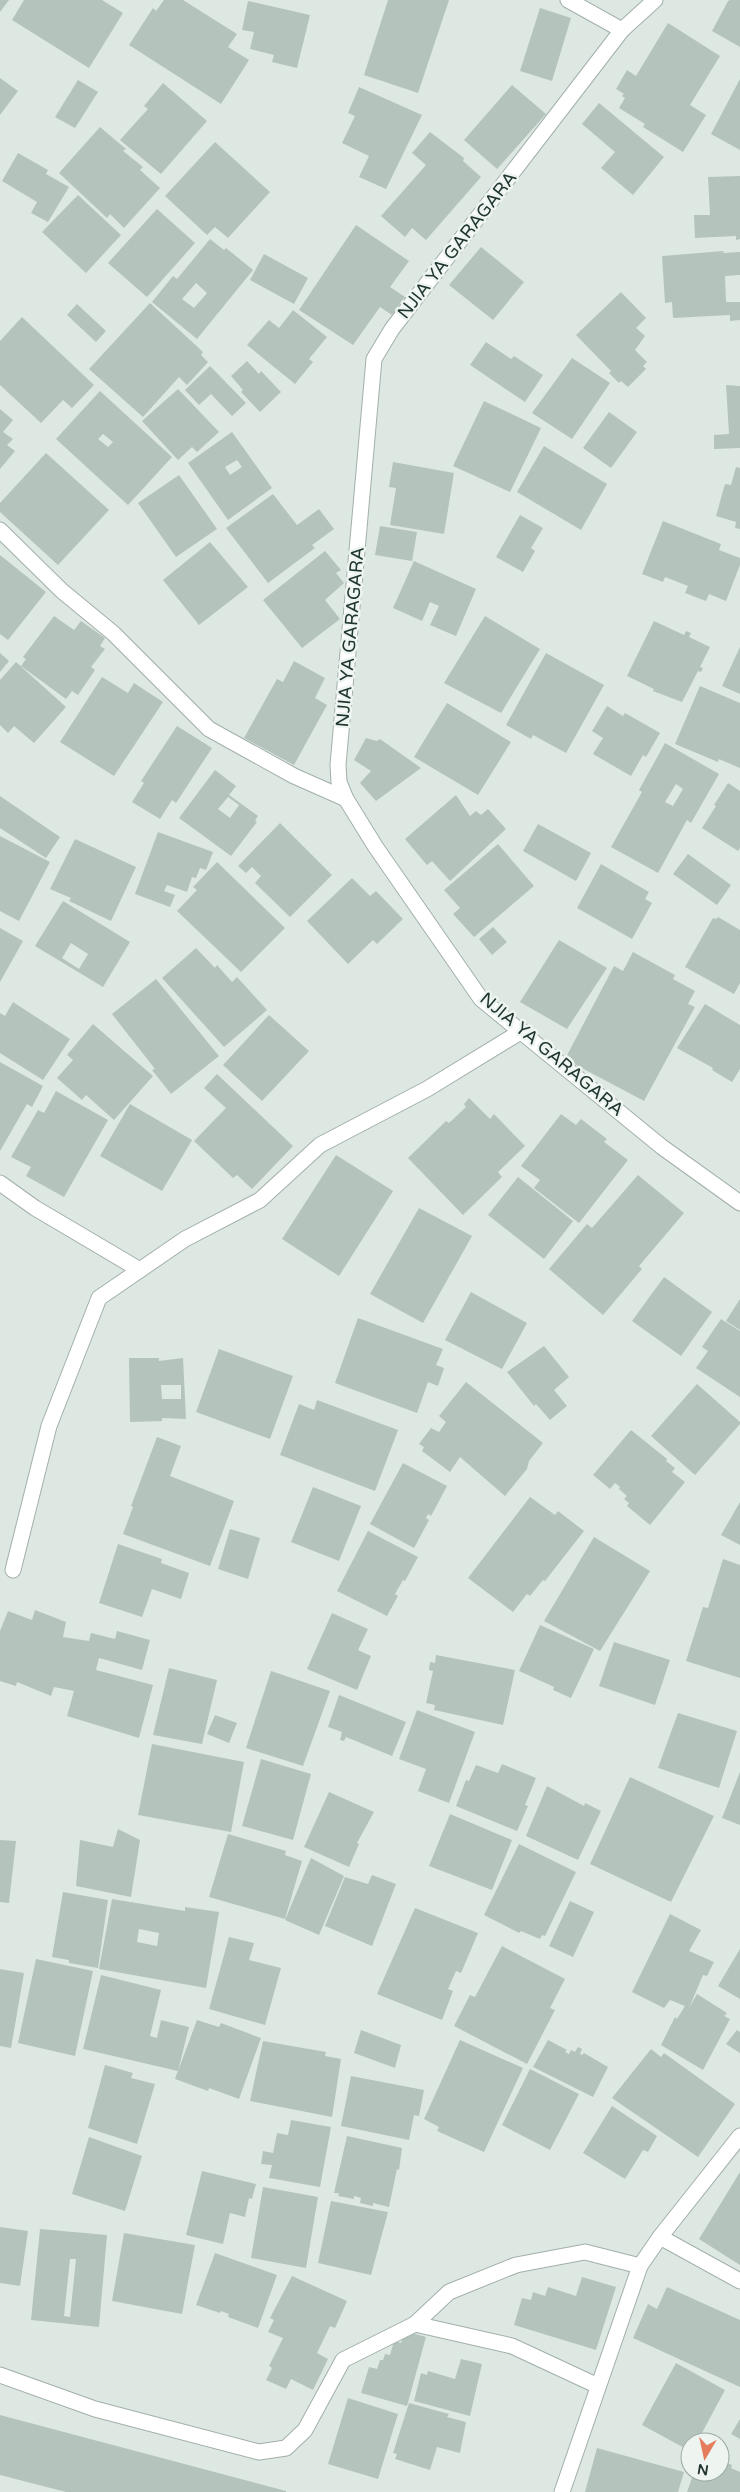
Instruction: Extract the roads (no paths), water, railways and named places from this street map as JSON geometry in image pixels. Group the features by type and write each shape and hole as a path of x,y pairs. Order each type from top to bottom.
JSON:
{"street":[{"path":"568,0 622,30"},
{"name":"NJIA YA GARAGARA","path":"655,0 622,30 392,329 374,359 338,765 339,782 346,799 375,846 482,999 662,1147 740,1203"},
{"path":"0,530 62,591 113,634 209,729 294,776 346,799"},
{"path":"13,1570 49,1426 99,1298 185,1239 260,1200 320,1145 427,1089 522,1032"},
{"path":"0,1182 35,1208 140,1270"},
{"path":"562,2492 640,2266 660,2237 740,2136"},
{"path":"660,2237 740,2281"},
{"path":"0,2376 95,2409 259,2452 286,2448 305,2430 343,2360 415,2324 450,2292 516,2265 585,2252 640,2266"},
{"path":"415,2324 512,2346 598,2386"}]}
